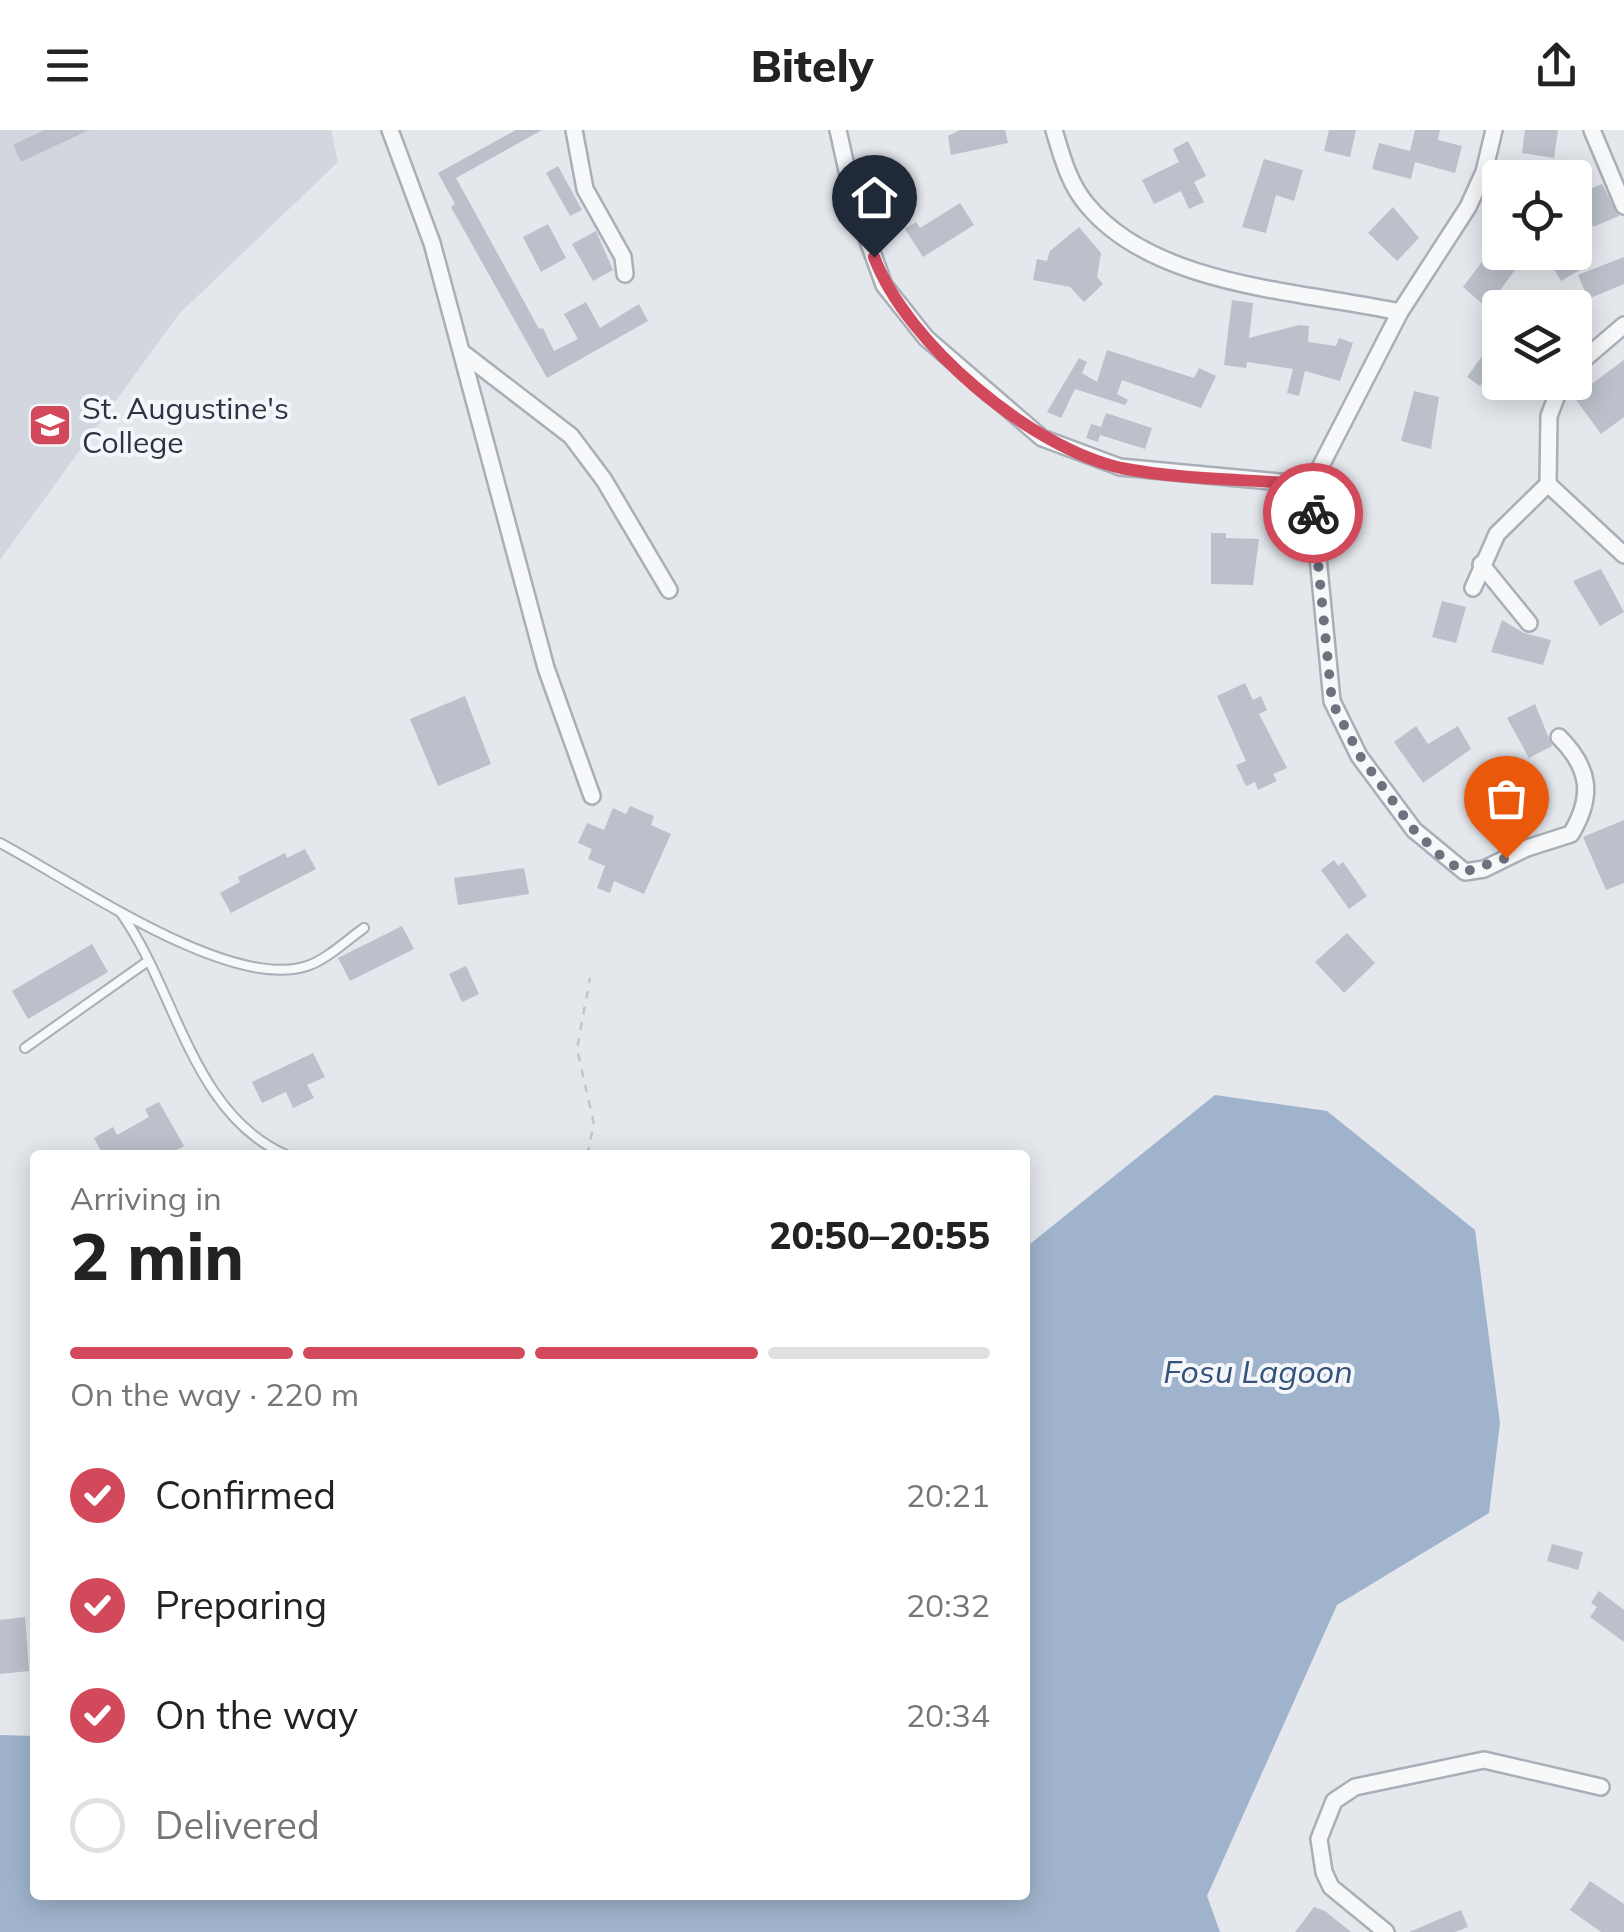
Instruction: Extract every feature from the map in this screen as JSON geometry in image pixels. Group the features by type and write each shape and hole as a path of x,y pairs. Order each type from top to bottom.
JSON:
{"street":[{"path":"390,130 416,190 464,353 480,430 546,668 592,796"},
{"path":"574,130 585,190 623,257 625,274"},
{"path":"838,130 854,202 884,284 926,338 1042,438 1120,468 1311,485"},
{"path":"1054,130 1066,170 1086,204 1118,237 1176,265 1241,283 1400,312"},
{"path":"1494,130 1484,172 1468,207 1400,312 1311,485 1332,702 1360,756 1414,830 1445,860 1465,872 1484,870 1527,848 1571,834 1584,809 1588,786 1578,756 1559,737"},
{"path":"1592,130 1624,206"},
{"path":"1592,353 1624,326"},
{"path":"464,353 570,436 604,480 669,590"},
{"path":"1473,588 1497,534 1548,484 1549,416 1555,400"},
{"path":"1548,484 1624,555"},
{"path":"1481,564 1529,623"},
{"path":"1386,1932 1331,1887 1324,1872 1319,1839 1334,1801 1355,1787 1484,1760 1601,1787"}],"lane":[{"path":"0,843 164,935 239,967 271,970 307,966 364,928"},
{"path":"118,909 228,1112 254,1141 275,1150"},
{"path":"25,1048 148,961"}],"path":[{"path":"587,1150 594,1124 577,1048 590,978"}],"shaded area":[{"name":"St. Augustine's College","path":"0,130 331,130 338,162 179,314 0,560"}],"water":[{"name":"Fosu Lagoon","path":"1215,1095 1327,1111 1475,1230 1500,1423 1489,1513 1337,1605 1207,1896 1220,1932 0,1932 0,1735 30,1736 30,1900 1030,1900 1030,1244"}],"building":[{"path":"44,130 89,130 21,162 13,145"},
{"path":"516,130 542,130 456,178 554,351 578,339 564,314 586,302 600,328 639,304 648,321 547,378 451,207 455,204 438,173"},
{"path":"960,130 1005,130 1008,143 951,155 948,136"},
{"path":"1329,130 1356,130 1350,157 1324,151"},
{"path":"1415,130 1440,130 1438,140 1462,146 1455,173 1415,162 1411,179 1372,169 1379,143 1410,151"},
{"path":"1525,130 1558,130 1554,158 1522,153"},
{"path":"1188,141 1206,176 1194,182 1204,202 1189,209 1181,191 1154,204 1142,180 1179,162 1173,149"},
{"path":"1264,159 1303,170 1294,201 1276,195 1266,233 1242,227"},
{"path":"558,166 582,210 570,216 546,173"},
{"path":"1602,184 1619,216 1593,227 1592,225 1592,188"},
{"path":"960,203 974,225 923,257 905,229 916,222 920,228"},
{"path":"1393,207 1419,238 1397,261 1368,233"},
{"path":"548,224 566,258 541,272 523,237"},
{"path":"1079,227 1101,253 1097,277 1103,284 1084,302 1070,287 1033,280 1037,259 1047,261 1050,251"},
{"path":"596,231 613,270 593,281 572,244"},
{"path":"1624,257 1624,284 1592,297 1592,290 1584,290 1578,275"},
{"path":"1482,262 1482,270 1515,270 1500,290 1482,290 1482,304 1463,287"},
{"path":"1555,270 1580,270 1561,281"},
{"path":"1232,300 1253,303 1249,338 1299,325 1309,326 1308,342 1336,346 1339,338 1353,343 1340,381 1305,371 1299,396 1287,393 1293,369 1247,362 1246,368 1224,365"},
{"path":"1107,350 1194,378 1199,368 1216,376 1201,408 1122,380 1117,394 1128,400 1125,405 1075,389 1061,418 1047,412 1079,358 1087,362 1082,373 1097,382"},
{"path":"1482,356 1480,386 1467,377"},
{"path":"1624,360 1624,417 1601,434 1576,400 1592,400 1592,384"},
{"path":"1414,391 1439,397 1431,449 1401,441"},
{"path":"1106,413 1152,428 1145,449 1100,435 1098,442 1086,438 1091,424 1101,427"},
{"path":"1211,533 1226,533 1226,538 1259,539 1253,585 1211,584"},
{"path":"1601,569 1624,612 1600,626 1573,581"},
{"path":"1442,601 1466,607 1456,643 1432,637"},
{"path":"1502,620 1524,633 1551,640 1543,665 1491,652"},
{"path":"1245,683 1253,700 1261,696 1267,710 1259,714 1287,768 1273,774 1277,781 1258,790 1255,782 1246,786 1236,765 1246,761 1217,696"},
{"path":"465,696 491,764 438,786 410,719"},
{"path":"1535,704 1552,746 1529,758 1507,718"},
{"path":"1416,726 1428,744 1458,726 1471,749 1423,783 1394,742"},
{"path":"630,806 654,816 651,825 671,834 644,894 614,881 610,893 597,888 605,866 588,859 592,849 578,843 587,823 604,830 613,808 626,814"},
{"path":"1624,820 1624,883 1606,890 1583,837"},
{"path":"305,849 316,869 231,913 220,893 240,882 238,877 285,853 287,858"},
{"path":"1334,860 1338,866 1343,862 1367,896 1349,909 1321,870"},
{"path":"524,868 529,894 458,905 454,878"},
{"path":"402,926 414,949 350,981 338,958"},
{"path":"1347,933 1375,963 1344,993 1315,962"},
{"path":"92,944 108,972 28,1019 12,991"},
{"path":"466,966 479,994 462,1002 449,974"},
{"path":"313,1053 325,1077 307,1085 314,1098 293,1108 286,1092 262,1103 252,1082"},
{"path":"159,1102 184,1146 176,1150 100,1150 94,1138 113,1127 117,1135 149,1117 145,1109"},
{"path":"1552,1544 1583,1552 1578,1570 1547,1561"},
{"path":"1599,1591 1624,1610 1624,1642 1590,1617 1597,1607 1591,1603"},
{"path":"25,1617 29,1671 0,1674 0,1620"},
{"path":"1590,1881 1624,1904 1624,1932 1601,1932 1570,1910"},
{"path":"1314,1907 1325,1911 1351,1932 1295,1932"},
{"path":"1461,1910 1468,1927 1455,1932 1409,1932"}],"way so far":[{"path":"1313,513 1321,626 1332,702 1360,756 1414,830 1445,860 1465,872 1484,870 1506,858"}],"place":[{"name":"St. Augustine's College","path":"50,425"}],"route":[{"path":"874,257 884,284 926,338 1042,438 1120,468 1311,485 1313,513"}]}
